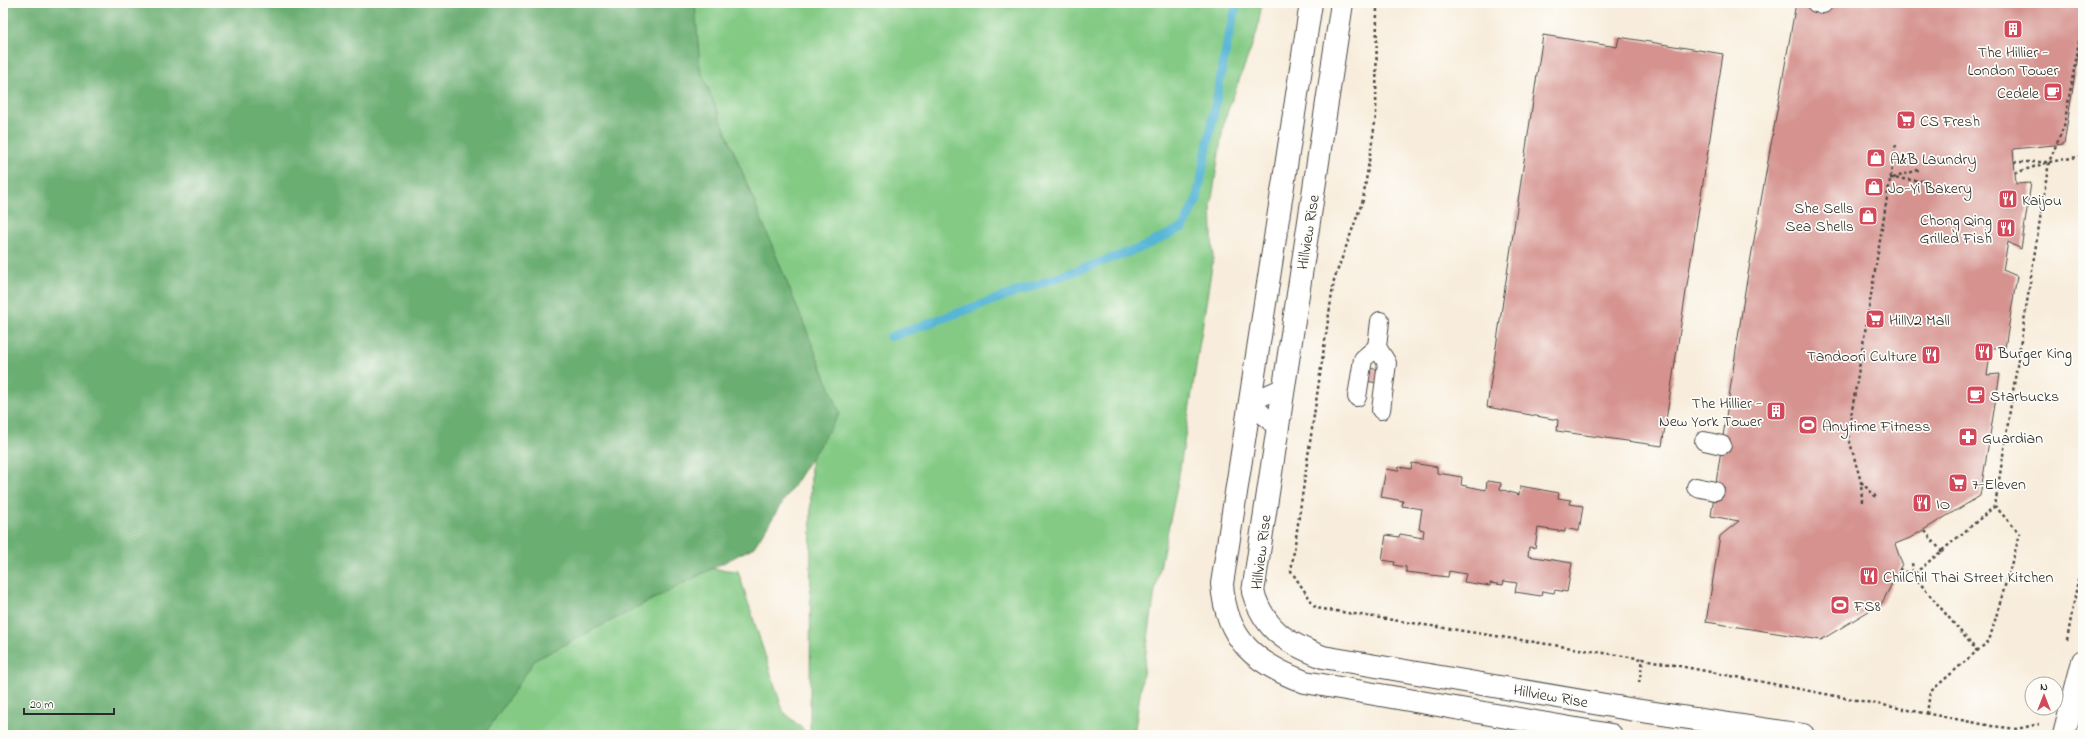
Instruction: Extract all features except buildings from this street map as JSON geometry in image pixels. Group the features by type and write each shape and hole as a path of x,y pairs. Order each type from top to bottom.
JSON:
{"street":[{"name":"Hillview Rise","path":"1311,3 1222,584 1226,612 1248,650 1264,663 1282,674 1305,682 1611,735"},
{"name":"Hillview Rise","path":"1342,3 1252,592 1258,610 1282,638 1323,657 1636,710 1804,735"},
{"path":"2064,735 2083,661"}],"lane":[{"path":"1380,321 1377,347 1387,363 1381,410"},
{"path":"1357,397 1363,359 1377,347"},
{"path":"1277,428 1250,402 1284,387"},
{"path":"1704,440 1722,444"},
{"path":"1696,487 1715,491"}],"path":[{"path":"1913,575 1942,552 1995,505 2049,162 2064,126 2083,19"},
{"path":"1862,502 1861,482 1848,435 1896,143"},
{"path":"2015,173 2049,162 2083,156"},
{"path":"2014,162 2049,162"},
{"path":"1890,178 1921,169"},
{"path":"1890,178 1924,181"},
{"path":"1861,482 1876,497"},
{"path":"1927,714 1930,692 1989,641 2020,534 1995,505"},
{"path":"1925,531 1942,552"},
{"path":"2066,643 2083,553"},
{"path":"1912,561 1913,575"},
{"path":"1899,569 1913,575 1977,651"},
{"path":"1636,710 1643,659 1992,726 2017,729 2041,723"}],"green space":[{"path":"3,3 695,3 700,68 840,413 754,547 535,660 484,735 3,735"},
{"path":"529,3 1262,3 1257,32 1224,121 1211,205 1213,259 1177,487 1155,591 1134,735 810,735 811,430"},
{"path":"565,556 738,571 783,711 809,735 470,735"}],"waterway":[{"path":"890,337 1143,247 1183,227 1197,199 1228,39 1237,3"}],"place":[{"name":"The Hillier - London Tower","path":"2013,29"},
{"name":"Cedele","path":"2053,92"},
{"name":"CS Fresh","path":"1906,120"},
{"name":"A&B Laundry","path":"1876,158"},
{"name":"Jo-Yi Bakery","path":"1874,187"},
{"name":"Kaijou","path":"2008,199"},
{"name":"She Sells Sea Shells","path":"1868,216"},
{"name":"Chong Qing Grilled Fish","path":"2006,228"},
{"name":"HillV2 Mall","path":"1875,319"},
{"name":"Burger King","path":"1984,352"},
{"name":"Tandoori Culture","path":"1931,355"},
{"name":"Starbucks","path":"1976,395"},
{"name":"The Hillier - New York Tower","path":"1776,411"},
{"name":"Anytime Fitness","path":"1808,425"},
{"name":"Guardian","path":"1968,437"},
{"name":"7-Eleven","path":"1958,483"},
{"name":"IO","path":"1922,503"},
{"name":"ChilChil Thai Street Kitchen","path":"1869,576"},
{"name":"FS8","path":"1840,605"}]}
